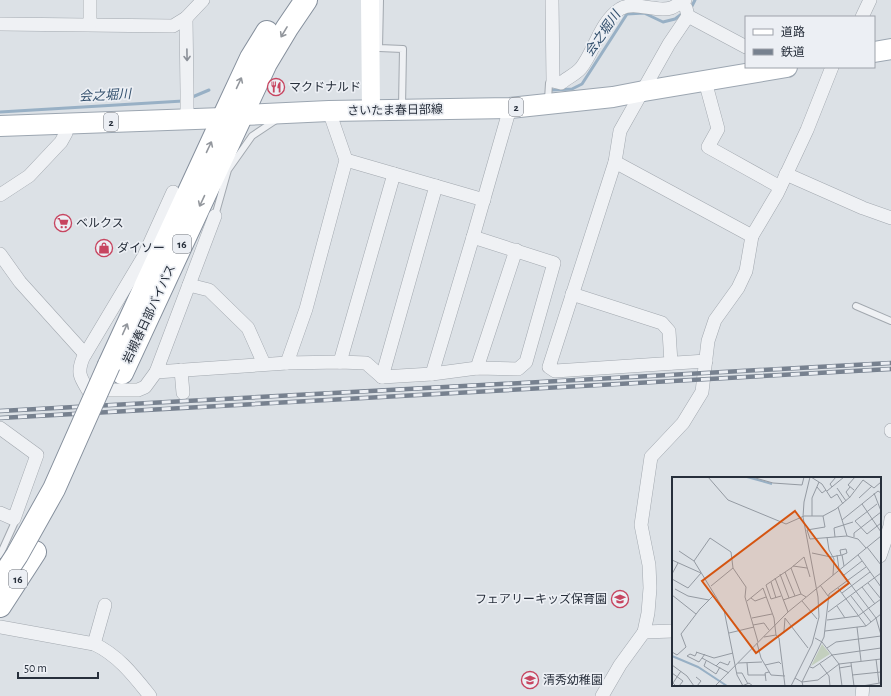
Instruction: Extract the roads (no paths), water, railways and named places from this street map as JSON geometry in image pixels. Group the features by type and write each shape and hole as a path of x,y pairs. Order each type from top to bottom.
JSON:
{"highway":[{"name":"岩槻春日部バイパス","path":"233,116 251,58 288,0"},
{"name":"岩槻春日部バイパス","path":"0,606 35,552 115,369 233,116 306,0"},
{"name":"岩槻春日部バイパス","path":"0,581 18,555 54,489 115,369"}],"main road":[{"path":"875,52 891,49"},
{"name":"さいたま春日部線","path":"0,126 66,123 187,113 233,116 371,110 402,102 510,108 613,97 779,68"}],"street":[{"path":"90,0 90,24"},
{"path":"0,24 173,26 186,18 203,0"},
{"path":"370,0 371,110"},
{"path":"552,0 553,81 560,83 581,68 611,17 627,5 663,9 686,7 745,46"},
{"path":"862,16 870,0"},
{"path":"686,7 669,44 644,91 620,131 615,162 549,367 555,371 706,361"},
{"path":"186,18 188,92 187,113"},
{"path":"602,696 620,666 644,632 648,614 650,588 649,565 641,525 651,457 683,423 702,392 708,341 715,320 738,288 746,271 752,236 780,187 807,130 832,68"},
{"path":"705,81 718,129 708,147 780,187"},
{"path":"432,374 510,108"},
{"path":"287,363 306,308 346,160 329,111"},
{"path":"0,195 29,176 61,142 66,133 66,123"},
{"path":"346,160 484,200"},
{"path":"615,162 752,236"},
{"path":"340,362 394,174"},
{"path":"786,174 863,208 891,218"},
{"path":"382,377 436,186"},
{"path":"174,192 144,256 85,354 79,369 82,380 88,390 138,390 145,387 156,372 215,216"},
{"path":"156,372 264,364 340,362 366,363 382,377 432,374 477,368 518,369 526,362 554,263 473,237"},
{"path":"477,368 516,250"},
{"path":"0,254 20,282 85,354"},
{"path":"189,285 209,290 248,328 264,364"},
{"path":"572,294 662,324 669,330 671,364"},
{"path":"181,370 182,393"},
{"path":"0,428 37,455 14,518 0,513"},
{"path":"884,551 891,519"},
{"path":"94,644 105,605"},
{"path":"0,627 94,644 114,656 132,673 150,696"},
{"path":"644,632 672,631"},
{"path":"862,696 863,686"}],"lane":[{"path":"380,0 380,48 403,49 402,102"},
{"path":"548,104 549,83 553,81"},
{"path":"215,216 228,170 236,158 252,136 286,113"},
{"path":"856,306 891,321"},
{"path":"0,555 14,524 14,518"}],"waterway":[{"name":"会之堀川","path":"689,8 695,0"},
{"name":"会之堀川","path":"552,90 572,89 582,84 627,14 644,13 663,22 675,19 683,13"},
{"name":"会之堀川","path":"190,98 209,90"},
{"name":"会之堀川","path":"0,112 183,101"}],"railway":[{"path":"0,411 891,363"},
{"path":"0,418 891,369"}],"place":[{"name":"マクドナルド","path":"276,87"},
{"name":"ベルクス","path":"63,223"},
{"name":"ダイソー","path":"104,248"},
{"name":"フェアリーキッズ保育園","path":"620,599"},
{"name":"清秀幼稚園","path":"530,680"}]}
